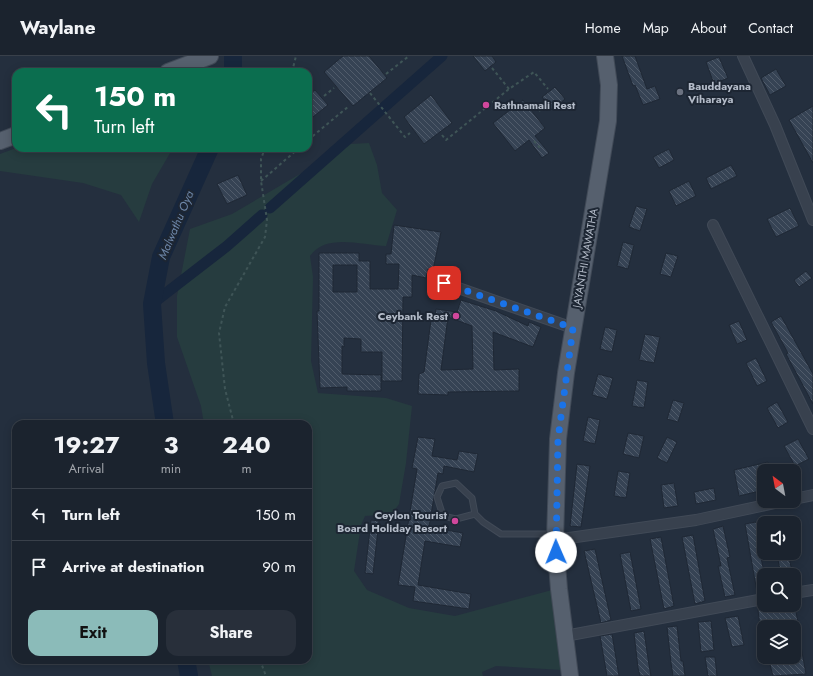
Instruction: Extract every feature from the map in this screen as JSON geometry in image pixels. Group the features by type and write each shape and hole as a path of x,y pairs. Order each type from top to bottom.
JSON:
{"main road":[{"path":"178,68 210,56"},
{"name":"JAYANTHI MAWATHA","path":"570,676 559,589 556,537 558,439 573,328 608,121 609,85 605,56"},
{"path":"0,141 12,136"}],"street":[{"path":"743,56 776,125 813,220"},
{"path":"713,225 813,429"},
{"path":"444,283 573,328"},
{"path":"801,498 813,495"},
{"path":"556,537 696,520 757,507"},
{"path":"801,592 813,590"},
{"path":"564,636 757,600"}],"lane":[{"path":"475,514 456,519 443,516 437,497 442,486 456,483 472,498 475,514 483,522 502,534 556,537"}],"path":[{"path":"293,68 296,56"},
{"path":"386,74 409,56"},
{"path":"492,68 509,89"},
{"path":"442,135 446,140 509,89 534,72 548,89"},
{"path":"324,96 334,88"},
{"path":"370,93 405,137 410,133"},
{"path":"539,111 547,104"},
{"path":"312,137 348,106"},
{"path":"534,141 540,148"},
{"path":"233,420 225,389 219,333 225,307 265,237 267,220 261,181 261,159 264,152"},
{"path":"261,181 294,152"},
{"path":"262,664 266,676"}],"green space":[{"path":"369,143 377,165 382,193 397,210 386,246 334,242 317,249 310,256 313,277 311,361 318,393 386,398 412,406 406,463 399,504 392,514 365,516 361,525 354,571 367,590 409,608 455,616 552,590 556,634 562,670 496,666 482,672 483,676 212,676 209,664 312,664 312,420 203,420 201,406 177,337 177,296 190,229 232,214 351,144"},
{"path":"12,150 12,152 171,152 152,184 139,222 121,195 83,183 0,171 0,154"}],"building":[{"path":"343,56 369,56 387,78 353,106 324,72"},
{"path":"473,56 492,56 496,62 485,71"},
{"path":"622,56 635,56 647,89 655,86 660,99 643,105 635,85 633,86"},
{"path":"719,57 728,78 714,84 706,62"},
{"path":"776,69 786,86 770,95 761,78"},
{"path":"555,87 565,99 552,110 542,97"},
{"path":"315,90 328,105 312,118 312,92"},
{"path":"431,95 452,123 424,144 404,117"},
{"path":"523,100 545,128 535,136 549,153 542,158 529,140 515,151 493,123"},
{"path":"813,106 813,163 789,120"},
{"path":"669,149 674,160 659,168 653,157"},
{"path":"731,165 737,176 711,189 706,178"},
{"path":"238,175 247,195 227,204 217,184"},
{"path":"689,181 696,196 676,206 669,191"},
{"path":"636,206 647,209 640,231 629,227"},
{"path":"790,208 799,226 776,237 767,219"},
{"path":"394,225 441,232 433,270 428,269 426,278 412,275 412,297 403,297 402,381 382,381 382,352 361,352 361,339 344,338 344,347 342,346 342,374 381,375 381,391 347,391 347,387 320,388 317,311 319,311 319,253 359,253 359,261 370,261 370,289 398,289 399,264 386,264 386,254 391,254","holes":["333,265 357,265 357,292 333,292"]},
{"path":"623,242 634,245 628,269 617,266"},
{"path":"666,253 678,256 671,277 660,274"},
{"path":"806,271 812,278 799,287 794,280"},
{"path":"461,300 496,311 528,326 529,322 541,327 533,347 493,332 494,370 519,369 519,391 448,392 448,395 418,394 419,374 424,372 431,320 434,320 436,309 457,312","holes":["448,317 472,326 473,369 441,370"]},
{"path":"781,316 813,374 813,404 786,354 788,353 771,322"},
{"path":"739,321 747,340 737,344 729,325"},
{"path":"605,327 617,330 612,352 600,349"},
{"path":"645,334 660,337 654,363 639,360"},
{"path":"756,358 767,381 757,386 746,363"},
{"path":"598,374 613,378 607,399 592,395"},
{"path":"637,380 648,382 644,408 632,406"},
{"path":"673,400 684,403 678,422 667,419"},
{"path":"777,402 788,422 778,428 767,408"},
{"path":"588,417 600,420 595,444 583,441"},
{"path":"628,433 644,436 639,458 623,454"},
{"path":"418,437 435,439 432,456 457,460 459,451 478,454 474,472 444,466 443,474 438,473 429,527 463,533 460,547 425,541 418,585 471,594 469,609 413,601 415,587 398,585 417,469 412,468"},
{"path":"667,437 677,442 667,463 657,458"},
{"path":"798,439 809,459 799,464 794,464 784,446"},
{"path":"577,464 590,466 581,527 570,526"},
{"path":"757,465 757,492 739,496 734,470"},
{"path":"618,471 630,473 626,498 614,496"},
{"path":"674,483 678,506 664,508 661,485"},
{"path":"714,488 716,500 696,504 694,492"},
{"path":"371,520 379,521 373,574 365,573"},
{"path":"756,522 757,527 757,560 761,560 763,568 757,568 757,592 745,524"},
{"path":"723,526 730,557 727,558 735,595 725,597 718,566 721,566 713,529"},
{"path":"693,535 705,601 695,604 682,537"},
{"path":"661,537 674,606 664,609 650,539"},
{"path":"595,549 611,620 601,623 584,551"},
{"path":"630,552 641,609 631,611 620,554"},
{"path":"778,560 789,560 791,568 780,568"},
{"path":"758,612 796,612 798,620 759,620"},
{"path":"738,616 744,645 732,647 725,618"},
{"path":"711,621 714,650 701,652 698,622"},
{"path":"677,626 681,661 683,661 685,676 673,676 667,627"},
{"path":"644,631 651,676 640,676 638,668 634,633"},
{"path":"612,634 619,676 607,676 600,636"},
{"path":"801,646 806,674 773,676 770,664 801,664"},
{"path":"705,657 715,657 717,676 708,676"}],"waterway":[{"name":"Malwathu Oya","path":"233,56 233,68"},
{"path":"270,208 442,56"},
{"name":"Malwathu Oya","path":"164,420 156,363 152,304 161,257 208,152"},
{"path":"152,304 227,246 262,215"},
{"name":"Malwathu Oya","path":"187,664 189,676"}],"place":[{"name":"Bauddayana Viharaya","path":"680,92"},
{"name":"Rathnamali Rest","path":"486,105"},
{"name":"Ceybank Rest","path":"456,316"},
{"name":"Ceylon Tourist Board Holiday Resort","path":"455,521"}],"route":[{"path":"444,283 573,328 566,373 556,463 556,552"}]}
